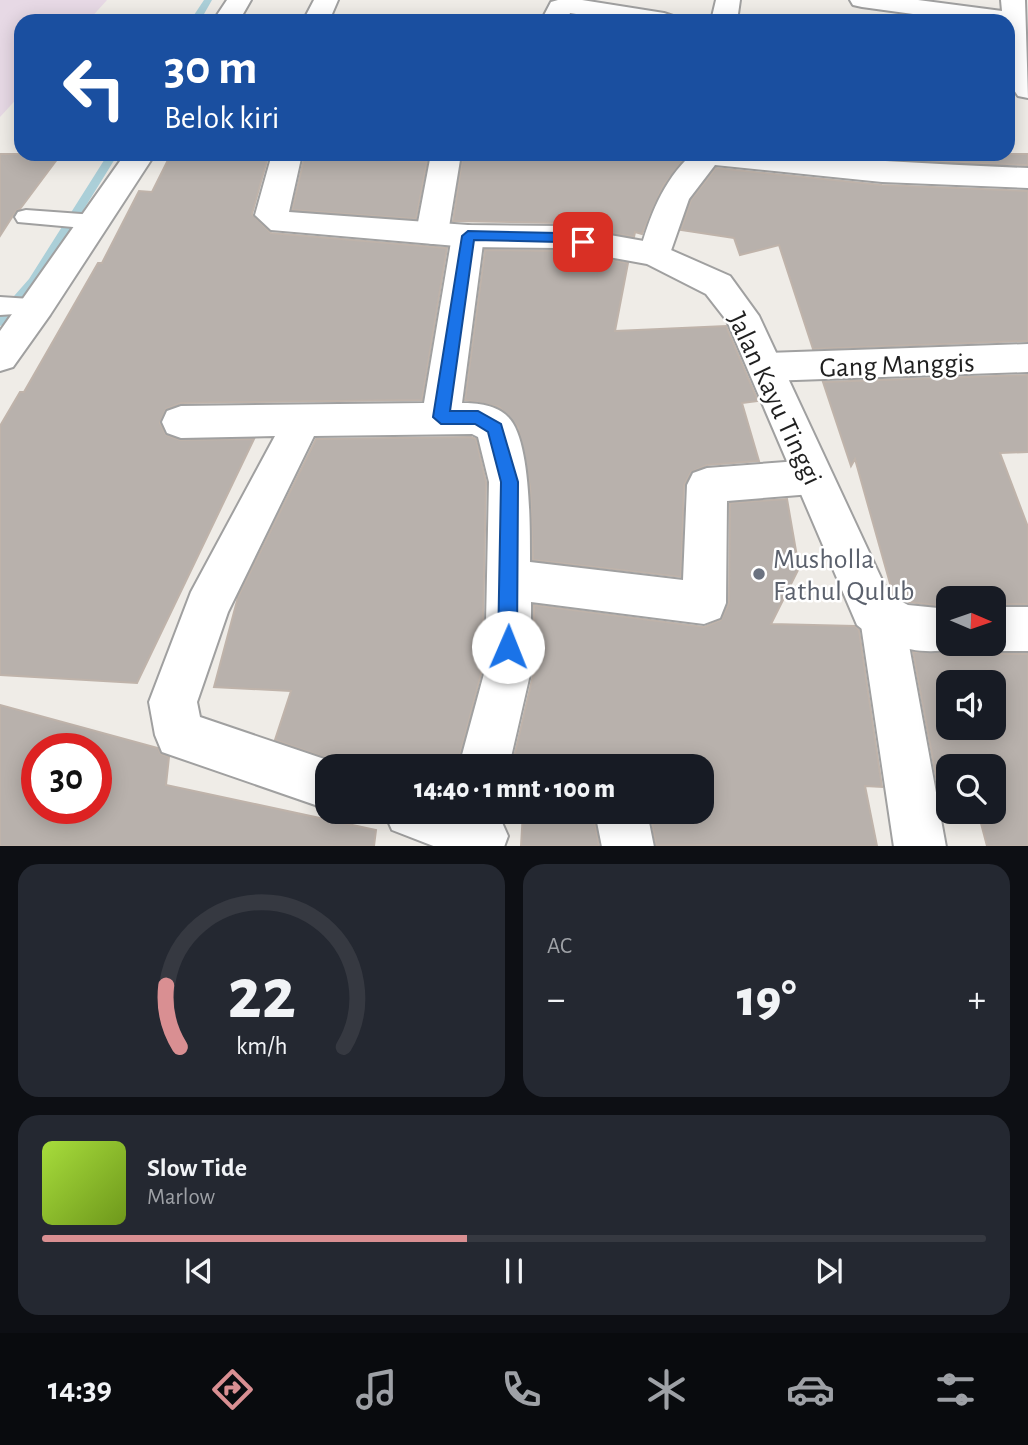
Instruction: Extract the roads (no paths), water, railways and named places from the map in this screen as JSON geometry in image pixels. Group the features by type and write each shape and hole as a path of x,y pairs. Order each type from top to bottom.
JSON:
{"street":[{"path":"863,0 1019,14 1028,90"},
{"path":"557,14 560,8 568,5 622,14"},
{"path":"0,357 19,306 134,161"},
{"name":"Jalan Kayu Tinggi","path":"286,161 271,215 275,220 468,236 559,237 655,254 718,285 742,316 873,610 882,618"},
{"path":"432,233 445,161"},
{"path":"655,254 671,199 690,171 701,161"},
{"path":"843,161 1028,178"},
{"path":"441,417 468,236"},
{"name":"Gang Manggis","path":"767,368 1028,358"},
{"path":"181,422 441,417 478,418 495,428 509,482 509,579 508,670 493,754"},
{"path":"304,418 207,607 173,702 179,735 315,780"},
{"path":"509,579 704,603 707,485 812,477"},
{"path":"882,618 893,623 936,628"},
{"path":"882,618 920,846"},
{"path":"1006,629 1028,629"},
{"path":"623,824 628,846"}],"lane":[{"path":"34,218 85,222"}],"waterway":[{"path":"199,14 208,0"},
{"path":"0,321 33,282 109,161"}],"place":[{"name":"Musholla Fathul Qulub","path":"759,574"}]}
